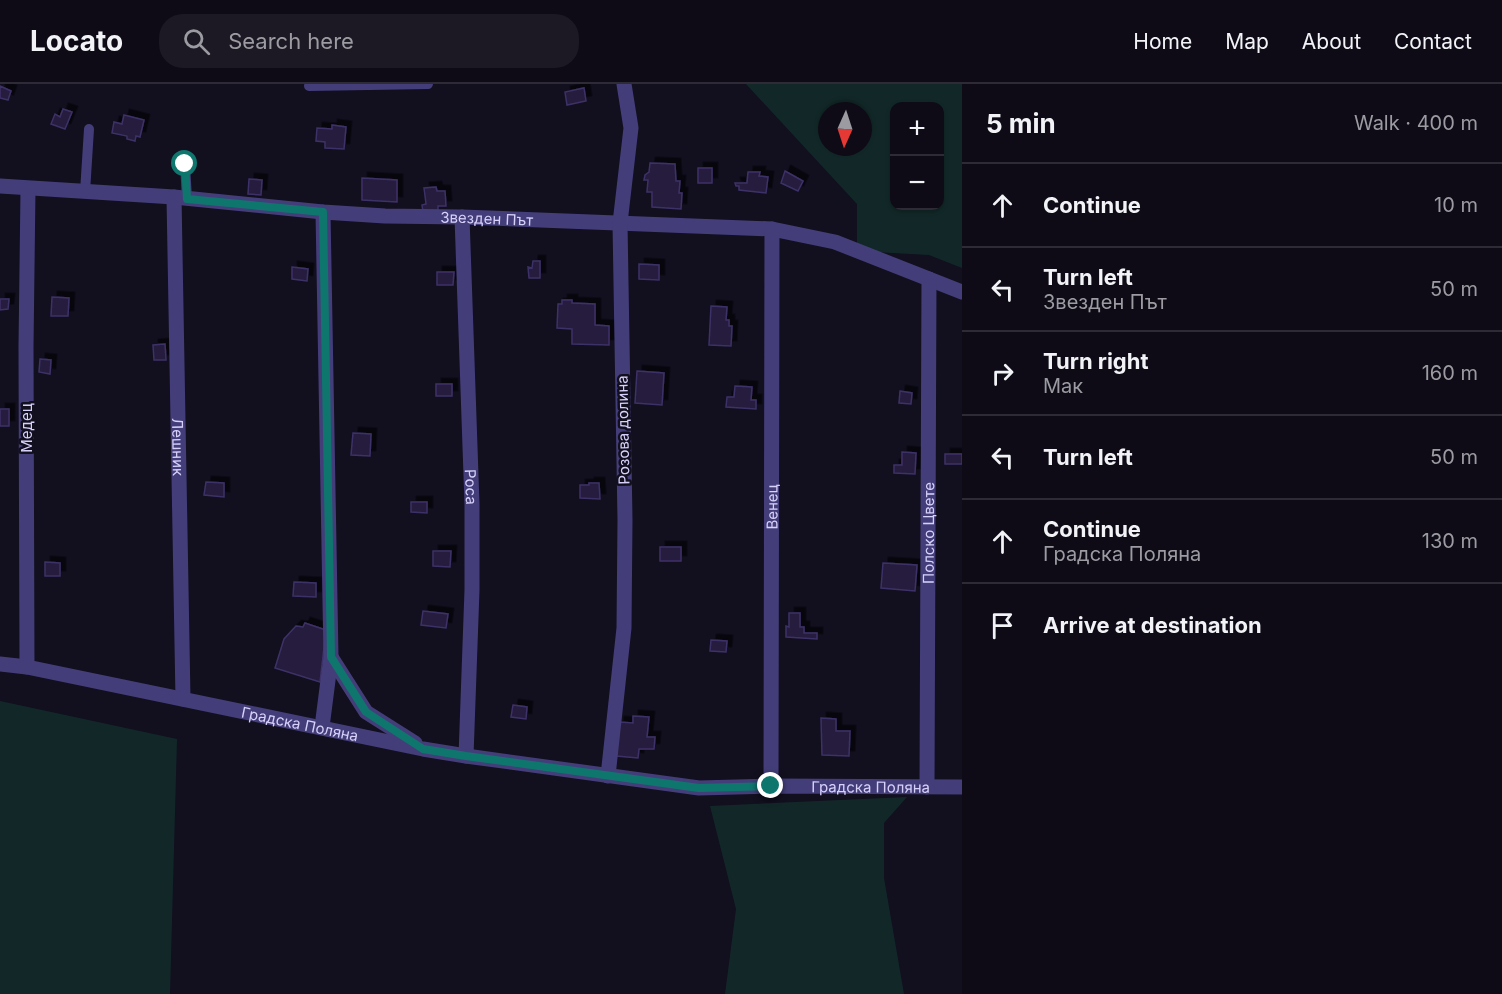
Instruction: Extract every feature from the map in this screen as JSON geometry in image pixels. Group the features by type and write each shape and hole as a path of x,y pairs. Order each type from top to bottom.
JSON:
{"street":[{"name":"Розова долина","path":"608,776 624,628 625,520 620,223 631,128 624,84"},
{"name":"Звезден Път","path":"0,186 180,198 385,216 772,229 835,242 962,292"},
{"name":"Медец","path":"27,667 28,189"},
{"name":"Лешник","path":"180,198 183,699"},
{"path":"322,727 331,657 323,212"},
{"name":"Роса","path":"462,217 472,504 472,590 466,756"},
{"name":"Венец","path":"771,786 772,229"},
{"name":"Полско Цвете","path":"927,787 929,279"},
{"path":"331,657 366,712 423,749"},
{"name":"Градска Поляна","path":"0,664 27,667 423,749 699,788 962,787"}],"lane":[{"path":"309,86 428,84"},
{"path":"85,192 88,129"},
{"path":"180,198 185,164"}],"green space":[{"path":"746,84 962,84 962,268 929,255 857,251 857,204"},
{"path":"0,701 177,739 170,994 0,994"},
{"path":"907,797 884,823 884,878 904,994 725,994 736,909 710,806"}],"building":[{"path":"0,86 11,91 8,100 0,98"},
{"path":"584,88 586,101 567,105 565,92"},
{"path":"63,109 72,112 65,129 51,124 55,114 60,117"},
{"path":"124,115 144,120 140,137 136,136 135,141 127,139 127,136 112,133 114,122 122,124"},
{"path":"332,125 346,127 344,149 325,148 325,142 316,141 317,128 332,129"},
{"path":"650,163 675,164 676,181 680,181 679,193 682,193 681,209 652,207 652,192 647,192 648,180 644,180 645,175 649,172"},
{"path":"698,168 712,168 712,183 698,183"},
{"path":"785,171 803,181 798,191 781,183"},
{"path":"748,172 760,172 759,176 768,177 766,193 739,190 739,186 735,183 747,183"},
{"path":"362,178 397,180 397,202 362,200"},
{"path":"249,179 262,180 261,195 248,194"},
{"path":"436,187 437,191 445,191 446,206 438,206 438,211 423,212 422,205 426,204 424,188"},
{"path":"533,261 540,261 540,278 529,278 528,267 532,268"},
{"path":"639,264 659,265 659,280 639,279"},
{"path":"292,267 308,269 307,281 292,279"},
{"path":"437,272 454,272 453,285 437,285"},
{"path":"52,297 69,298 68,316 51,316"},
{"path":"0,299 9,299 8,309 0,310"},
{"path":"562,300 595,304 595,325 609,326 609,345 572,344 572,329 557,328 558,304 562,304"},
{"path":"711,306 727,307 726,320 729,320 729,326 732,326 731,346 709,345"},
{"path":"165,344 166,360 154,360 153,345"},
{"path":"40,359 51,360 50,374 39,372"},
{"path":"637,371 664,373 662,405 635,403"},
{"path":"436,384 452,384 452,396 436,396"},
{"path":"735,386 752,387 751,400 756,400 756,409 726,407 727,397 734,397"},
{"path":"900,391 912,393 911,404 899,403"},
{"path":"0,409 9,409 9,426 0,426"},
{"path":"353,433 371,434 370,456 351,455"},
{"path":"902,452 916,453 915,474 894,473 894,465 902,465"},
{"path":"945,454 962,454 962,464 945,464"},
{"path":"206,482 224,483 224,497 204,495"},
{"path":"589,483 599,483 600,499 580,498 580,485 589,485"},
{"path":"411,502 427,502 427,513 411,512"},
{"path":"660,547 681,547 681,561 660,561"},
{"path":"433,551 451,551 450,567 433,566"},
{"path":"45,562 60,563 60,576 45,576"},
{"path":"883,563 917,565 915,591 881,588"},
{"path":"294,582 316,583 316,597 293,596"},
{"path":"423,611 448,614 446,628 421,625"},
{"path":"789,613 800,613 800,627 804,627 804,633 817,633 817,639 786,637"},
{"path":"305,623 326,630 320,682 275,668 284,639 296,626 303,627"},
{"path":"711,640 727,641 726,652 710,651"},
{"path":"513,705 527,707 526,719 511,717"},
{"path":"633,716 649,717 647,737 655,737 654,749 639,749 638,758 616,756 619,722 633,723"},
{"path":"821,718 836,719 836,731 850,731 849,756 822,755"}],"route":[{"path":"185,164 187,199 323,212 331,657 366,712 423,749 699,788 771,786"}]}
